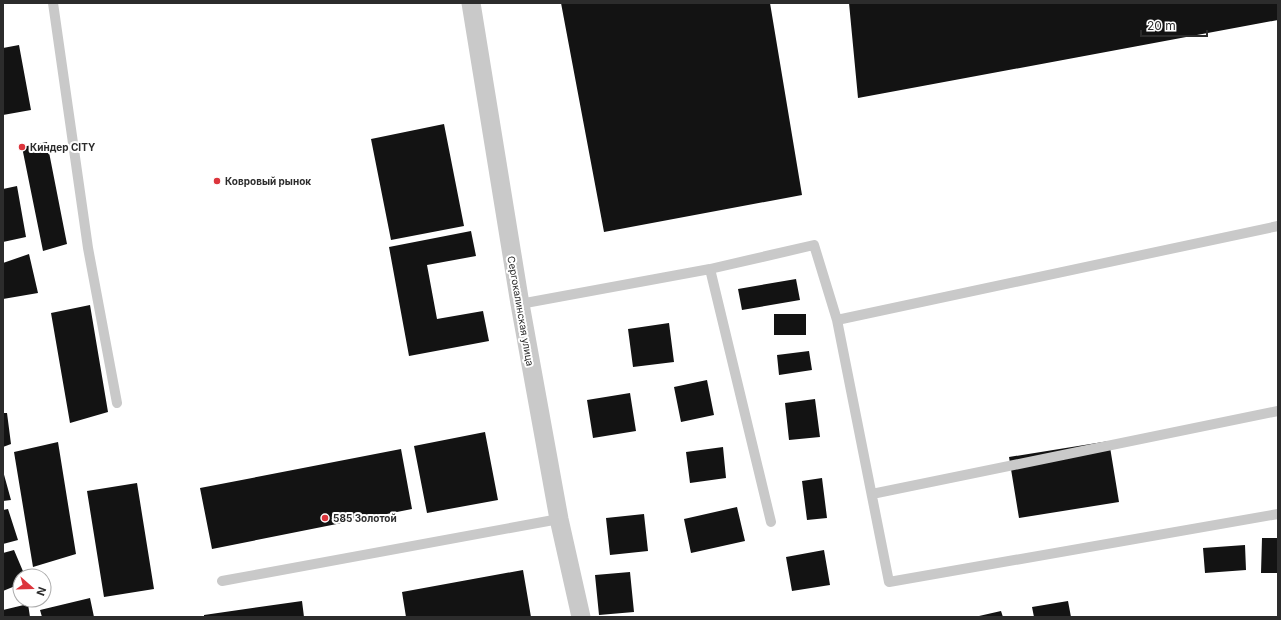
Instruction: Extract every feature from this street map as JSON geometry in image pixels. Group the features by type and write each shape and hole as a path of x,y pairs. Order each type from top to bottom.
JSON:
{"street":[{"name":"Сергокалинская улица","path":"471,3 520,304 559,519 581,617"}],"lane":[{"path":"53,3 88,248 117,403"},
{"path":"837,320 1278,226"},
{"path":"520,304 710,269 814,245 837,320 889,582 1278,514"},
{"path":"710,269 771,522"},
{"path":"872,494 1278,411"},
{"path":"222,581 559,519"}],"building":[{"path":"561,3 770,3 802,195 604,232"},
{"path":"849,3 1278,3 1278,20 858,98"},
{"path":"19,45 31,110 3,115 3,48"},
{"path":"444,124 464,226 391,240 371,139"},
{"path":"47,142 67,244 43,251 22,147"},
{"path":"17,186 26,237 3,242 3,189"},
{"path":"471,231 476,256 427,265 437,319 483,311 489,341 409,356 389,247"},
{"path":"29,254 38,293 3,299 3,263"},
{"path":"796,279 800,300 742,310 738,289"},
{"path":"90,305 108,412 70,423 51,313"},
{"path":"774,314 806,314 806,335 774,335"},
{"path":"669,323 674,362 633,367 628,329"},
{"path":"809,351 812,370 779,375 777,355"},
{"path":"707,380 714,415 681,422 674,387"},
{"path":"630,393 636,431 593,438 587,400"},
{"path":"815,399 820,437 789,440 785,403"},
{"path":"3,413 7,413 11,444 3,447"},
{"path":"485,432 498,500 427,513 414,446"},
{"path":"1109,441 1119,502 1019,518 1009,457"},
{"path":"58,442 76,554 33,567 14,452"},
{"path":"723,447 726,478 690,483 686,452"},
{"path":"401,449 412,509 212,549 200,488"},
{"path":"3,471 11,500 3,501"},
{"path":"822,478 827,518 807,520 802,481"},
{"path":"137,483 154,589 104,597 87,491"},
{"path":"737,507 745,541 691,553 684,519"},
{"path":"8,509 18,540 3,544 3,510"},
{"path":"644,514 648,551 610,555 606,518"},
{"path":"1262,538 1278,538 1278,573 1261,573"},
{"path":"1245,545 1246,570 1205,573 1203,548"},
{"path":"14,550 22,568 12,568 12,587 3,591 3,553"},
{"path":"824,550 830,585 792,591 786,557"},
{"path":"523,570 531,617 406,617 402,592"},
{"path":"630,572 634,612 599,615 595,575"},
{"path":"90,598 94,617 42,617 40,610"},
{"path":"302,601 304,617 204,617 204,615"},
{"path":"1068,601 1071,617 1034,617 1032,607"},
{"path":"12,608 29,608 30,617 3,617 3,610"},
{"path":"1001,611 1003,617 979,616"}],"place":[{"name":"Киндер CITY","path":"22,147"},
{"name":"Ковровый рынок","path":"217,181"},
{"name":"585 Золотой","path":"325,518"}]}
